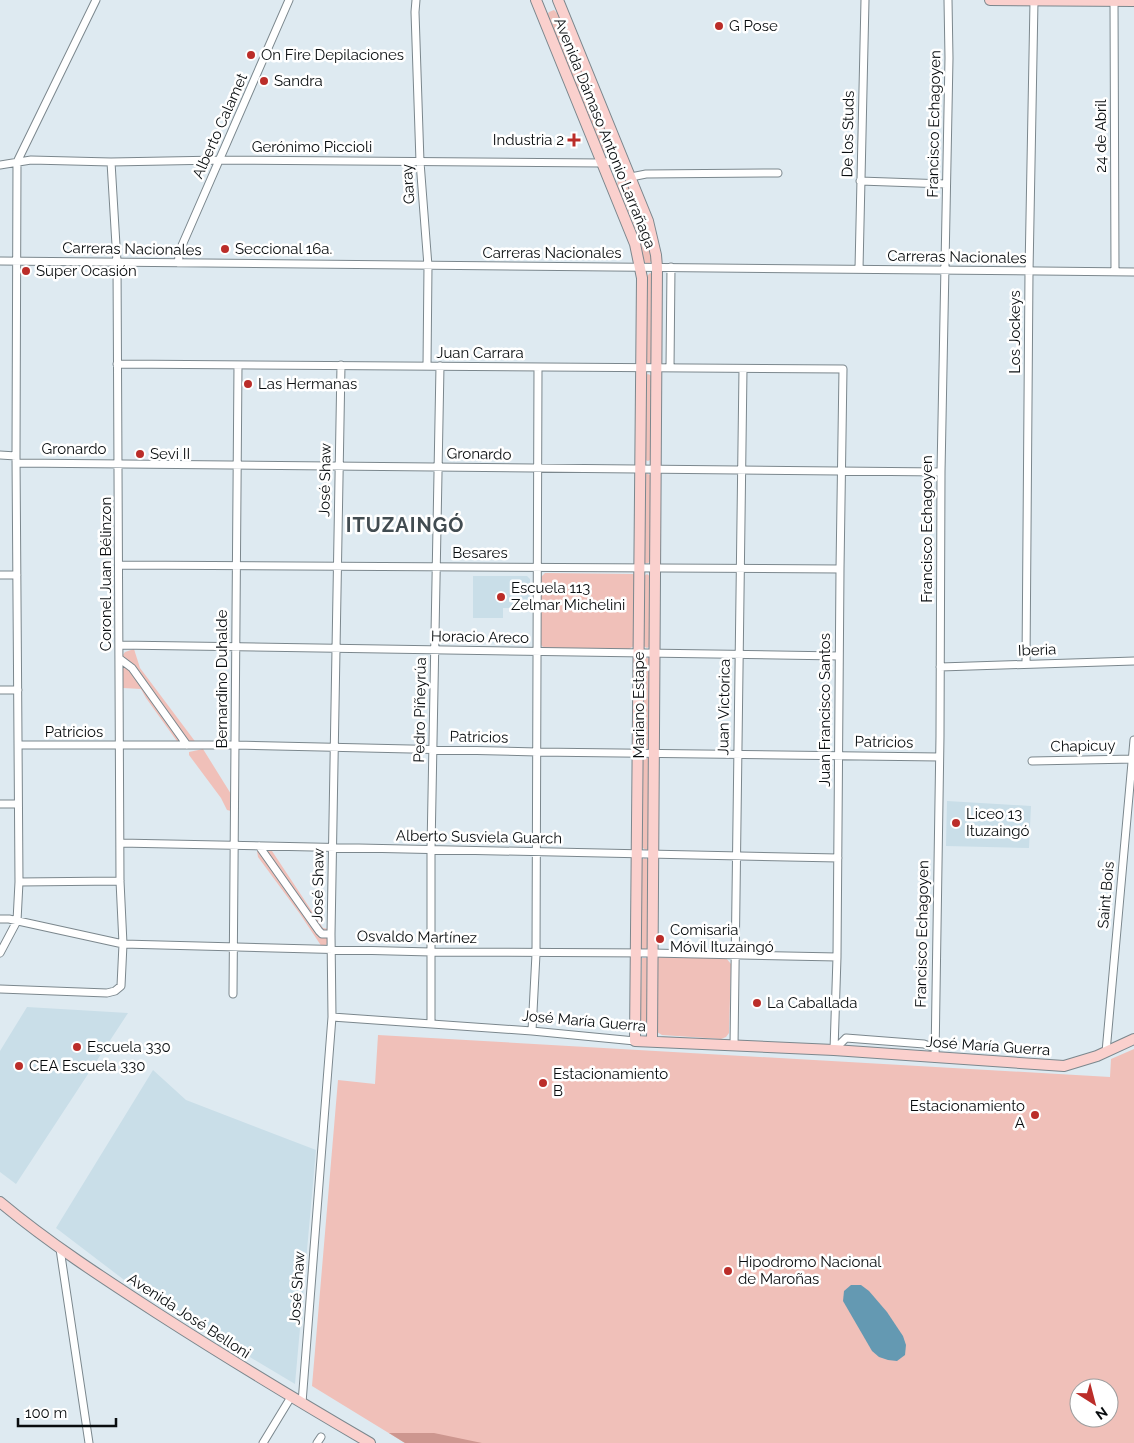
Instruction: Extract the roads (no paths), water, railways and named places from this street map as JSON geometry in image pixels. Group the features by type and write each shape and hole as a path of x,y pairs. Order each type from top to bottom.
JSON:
{"street":[{"path":"0,953 17,921 19,882 16,459 17,162 96,0"},
{"name":"Alberto Calamet","path":"178,263 180,250 289,0"},
{"name":"Garay","path":"416,0 420,162 428,266 427,366"},
{"name":"Avenida Dámaso Antonio Larrañaga","path":"536,0 635,244 642,278 641,368"},
{"name":"Avenida Dámaso Antonio Larrañaga","path":"558,0 631,177 652,234 657,267 657,368"},
{"name":"De los Studs","path":"859,269 865,0"},
{"name":"Francisco Echagoyen","path":"935,1053 941,472 949,58 948,0"},
{"path":"990,0 1134,1"},
{"name":"24 de Abril","path":"1114,0 1115,271"},
{"name":"Los Jockeys","path":"1026,664 1029,272 1034,1"},
{"name":"Gerónimo Piccioli","path":"0,165 31,160 111,162 220,160 602,163 623,158"},
{"name":"Coronel Juan Bélinzon","path":"0,989 107,993 115,992 120,986 123,944 120,881 120,565 117,262 111,162"},
{"path":"631,177 646,174 778,173"},
{"path":"860,181 946,184"},
{"name":"Carreras Nacionales","path":"0,261 1134,272"},
{"path":"670,368 671,267"},
{"name":"Juan Carrara","path":"117,364 843,369"},
{"name":"Bernardino Duhalde","path":"233,994 238,365"},
{"name":"José Shaw","path":"302,1403 332,1017 332,847 341,366"},
{"name":"Pedro Piñeyrúa","path":"431,1024 431,849 440,366"},
{"path":"532,1031 536,954 538,367"},
{"name":"Mariano Estape","path":"635,1041 641,368"},
{"name":"Mariano Estape","path":"652,1041 657,368"},
{"name":"Juan Victorica","path":"734,1046 743,369"},
{"name":"Juan Francisco Santos","path":"834,1050 837,957 843,369"},
{"name":"Gronardo","path":"0,456 16,459 119,463 941,472"},
{"name":"Besares","path":"120,565 840,569"},
{"path":"0,575 17,575"},
{"name":"Horacio Areco","path":"119,646 839,656"},
{"path":"120,659 132,668 187,746"},
{"name":"Iberia","path":"940,667 1134,661"},
{"path":"0,690 18,690"},
{"name":"Saint Bois","path":"1106,1052 1134,740"},
{"name":"Patricios","path":"18,745 236,745 654,754 939,757"},
{"name":"Chapicuy","path":"1032,761 1133,759"},
{"path":"0,804 18,804"},
{"name":"Alberto Susviela Guarch","path":"120,843 838,858"},
{"path":"259,846 319,931 322,934 331,934"},
{"path":"19,882 120,881"},
{"name":"Osvaldo Martínez","path":"0,919 123,944 536,954 652,953 837,957"},
{"name":"José María Guerra","path":"332,1017 532,1031 635,1041 935,1053 1064,1066 1106,1052 1134,1039"},
{"name":"Avenida José Belloni","path":"0,1202 60,1249 238,1365 370,1443"},
{"path":"60,1249 89,1443"},
{"path":"262,1443 292,1396"}],"water":[{"path":"851,1285 861,1285 869,1291 887,1312 903,1336 906,1345 905,1355 897,1361 879,1357 872,1351 843,1301 844,1291"}],"place":[{"name":"G Pose","path":"719,26"},
{"name":"On Fire Depilaciones","path":"251,55"},
{"name":"Sandra","path":"264,81"},
{"name":"Industria 2","path":"574,140"},
{"name":"Seccional 16a.","path":"225,249"},
{"name":"Super Ocasión","path":"26,271"},
{"name":"Las Hermanas","path":"248,384"},
{"name":"Sevi II","path":"140,454"},
{"name":"Escuela 113 Zelmar Michelini","path":"501,597"},
{"name":"Liceo 13 Ituzaingó","path":"956,823"},
{"name":"Comisaria Móvil Ituzaingó","path":"660,939"},
{"name":"La Caballada","path":"757,1003"},
{"name":"Escuela 330","path":"77,1047"},
{"name":"CEA Escuela 330","path":"19,1066"},
{"name":"Estacionamiento B","path":"543,1083"},
{"name":"Estacionamiento A","path":"1035,1115"},
{"name":"Hipodromo Nacional de Maroñas","path":"728,1271"}],"district":[{"name":"ITUZAINGÓ","path":"405,525"}]}
